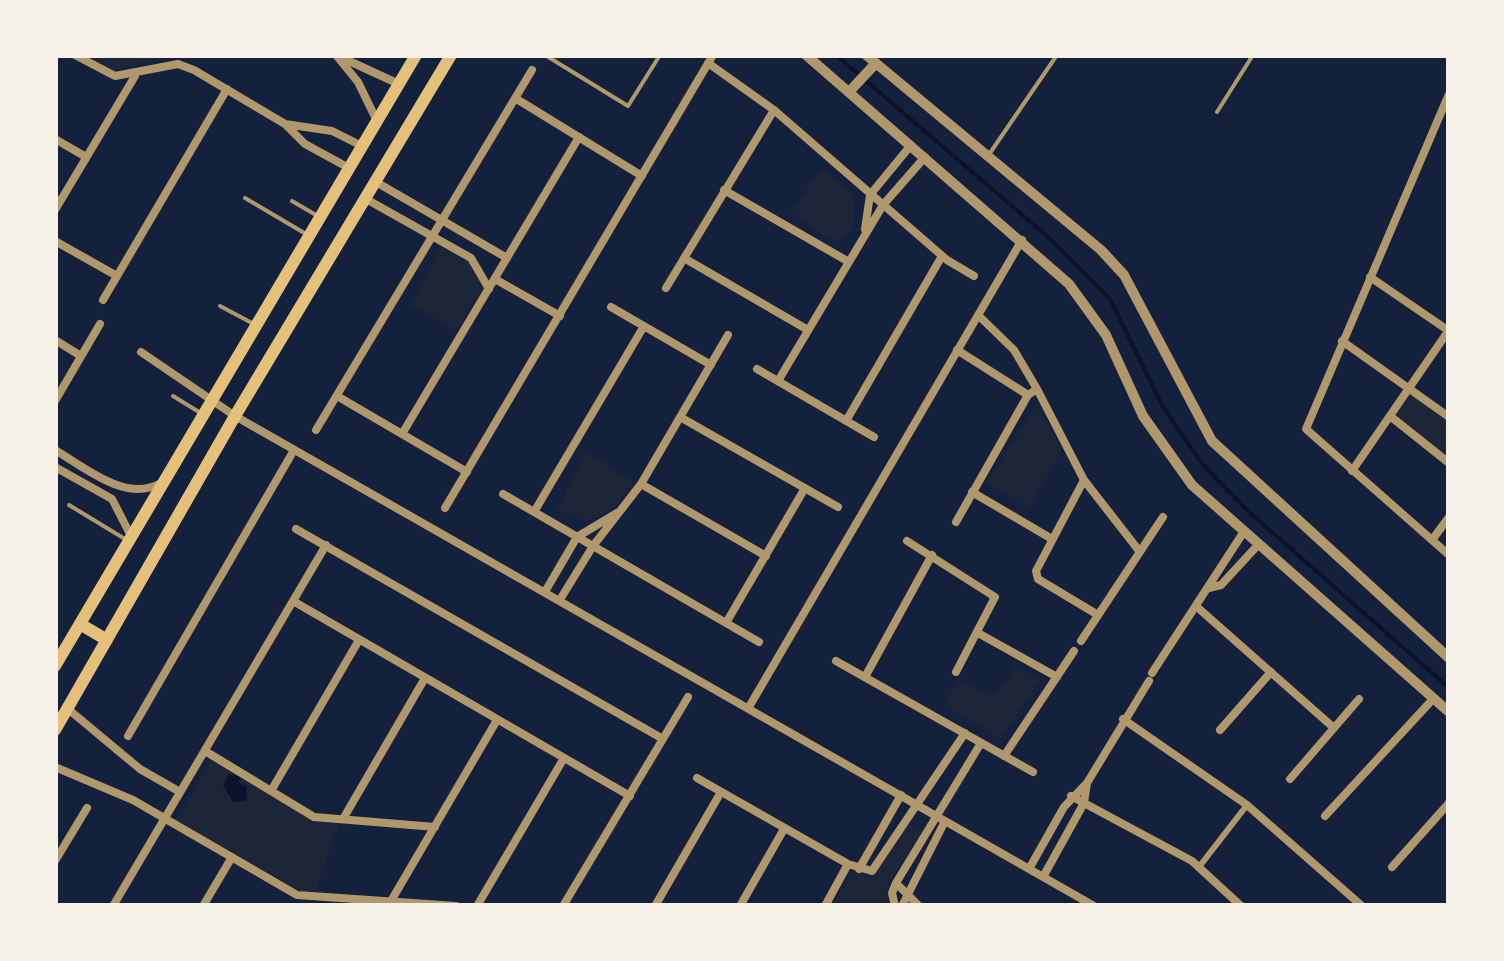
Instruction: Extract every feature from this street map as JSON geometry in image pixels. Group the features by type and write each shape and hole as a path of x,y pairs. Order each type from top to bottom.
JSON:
{"main road":[{"path":"56,663 61,641 80,624 416,55"},
{"path":"55,730 234,416 451,55"},
{"path":"80,624 107,640"}],"street":[{"path":"75,55 116,76 135,76 178,64 285,124 306,144 349,168"},
{"path":"336,55 399,84"},
{"path":"336,55 358,82 377,120"},
{"path":"806,55 853,88 911,145 1069,284 1106,335 1143,416 1177,466 1243,534 1449,712"},
{"path":"446,508 710,59 942,256 974,276"},
{"path":"853,88 867,73 871,59 1101,250 1124,274 1212,441 1449,658"},
{"path":"316,430 532,70"},
{"path":"55,210 135,76"},
{"path":"103,300 227,89"},
{"path":"1449,94 1446,110 1306,428 1449,555"},
{"path":"515,98 642,176"},
{"path":"666,288 774,110"},
{"path":"285,124 332,131 362,146"},
{"path":"402,434 579,138"},
{"path":"55,140 86,157"},
{"path":"866,234 870,194 911,145"},
{"path":"778,382 883,205 926,157"},
{"path":"376,182 507,258"},
{"path":"724,190 848,262"},
{"path":"366,199 471,258 488,289"},
{"path":"55,240 117,276"},
{"path":"749,707 1022,240"},
{"path":"471,258 480,243"},
{"path":"846,421 942,256"},
{"path":"684,258 808,330"},
{"path":"1352,471 1449,330 1370,276"},
{"path":"495,279 560,316"},
{"path":"611,308 711,365"},
{"path":"978,315 1014,350 1032,392 1084,480 1140,552"},
{"path":"55,401 100,324"},
{"path":"534,512 644,326"},
{"path":"561,598 593,546 640,484 728,335"},
{"path":"55,340 82,356"},
{"path":"1342,340 1449,417"},
{"path":"957,350 1032,392"},
{"path":"142,352 234,416 561,598 1094,906"},
{"path":"757,370 874,437"},
{"path":"956,522 1032,392"},
{"path":"337,396 467,472"},
{"path":"680,416 838,507"},
{"path":"1390,416 1449,464"},
{"path":"55,450 120,486 146,490 163,482"},
{"path":"128,736 294,450"},
{"path":"55,466 112,499 129,538"},
{"path":"81,482 88,469"},
{"path":"1084,480 1039,562 1038,580 1098,615"},
{"path":"640,484 766,556"},
{"path":"112,499 120,486"},
{"path":"726,624 805,488"},
{"path":"972,492 1052,539"},
{"path":"503,494 758,642"},
{"path":"546,590 577,537 621,511"},
{"path":"1080,641 1163,517"},
{"path":"1432,540 1449,517"},
{"path":"296,529 663,740"},
{"path":"1029,869 1071,796 1087,783 1243,534"},
{"path":"907,540 996,596 956,672"},
{"path":"113,906 326,545"},
{"path":"1209,588 1221,585 1257,546"},
{"path":"864,677 932,555"},
{"path":"293,601 630,796"},
{"path":"1197,606 1334,728"},
{"path":"978,633 1057,676"},
{"path":"271,791 359,640"},
{"path":"1004,756 1074,651"},
{"path":"836,661 1032,772"},
{"path":"1220,730 1271,672"},
{"path":"342,819 425,678"},
{"path":"563,906 688,697"},
{"path":"1325,816 1433,698"},
{"path":"1290,779 1360,700"},
{"path":"68,709 140,768 180,792"},
{"path":"1124,719 1248,805 1362,906"},
{"path":"391,901 498,720"},
{"path":"697,778 848,864 872,871 916,804 935,784 965,733"},
{"path":"901,903 896,883 981,742"},
{"path":"205,751 314,817 435,827"},
{"path":"477,906 564,758"},
{"path":"55,767 165,818 298,894 456,906"},
{"path":"1044,877 1084,803 1087,783"},
{"path":"655,906 722,792"},
{"path":"859,869 900,796"},
{"path":"1071,796 1199,866 1241,906"},
{"path":"1392,867 1449,803"},
{"path":"1199,866 1248,805"},
{"path":"55,861 87,808"},
{"path":"901,903 945,820"},
{"path":"740,906 784,829"},
{"path":"203,906 232,857"},
{"path":"825,906 848,864"},
{"path":"896,883 901,903"},
{"path":"292,906 298,894"},
{"path":"901,903 919,906"}],"lane":[{"path":"546,55 628,106 660,55"},
{"path":"988,157 1057,55"},
{"path":"1217,112 1253,55"},
{"path":"245,198 309,235"},
{"path":"292,201 320,217"},
{"path":"220,306 256,325"},
{"path":"173,396 203,415"},
{"path":"70,505 129,538"}],"shaded area":[{"path":"96,55 174,55 116,70 93,63"},
{"path":"822,168 854,195 854,228 837,243 790,213"},
{"path":"441,246 469,260 482,289 456,331 411,305"},
{"path":"1411,394 1449,423 1449,458 1395,416"},
{"path":"1037,404 1062,450 1029,509 986,483"},
{"path":"586,451 634,482 617,506 587,522 557,510"},
{"path":"1016,666 1041,679 1001,739 944,705 959,679 994,697"},
{"path":"211,760 309,818 340,822 315,891 300,891 175,821"},
{"path":"229,774 241,777 238,782 246,786 247,800 233,802 223,785"},
{"path":"907,823 923,832 887,884 889,906 832,906 853,869 873,871"}],"waterway":[{"path":"836,55 1047,236 1110,299 1163,407 1203,465 1248,511 1449,688"}]}
